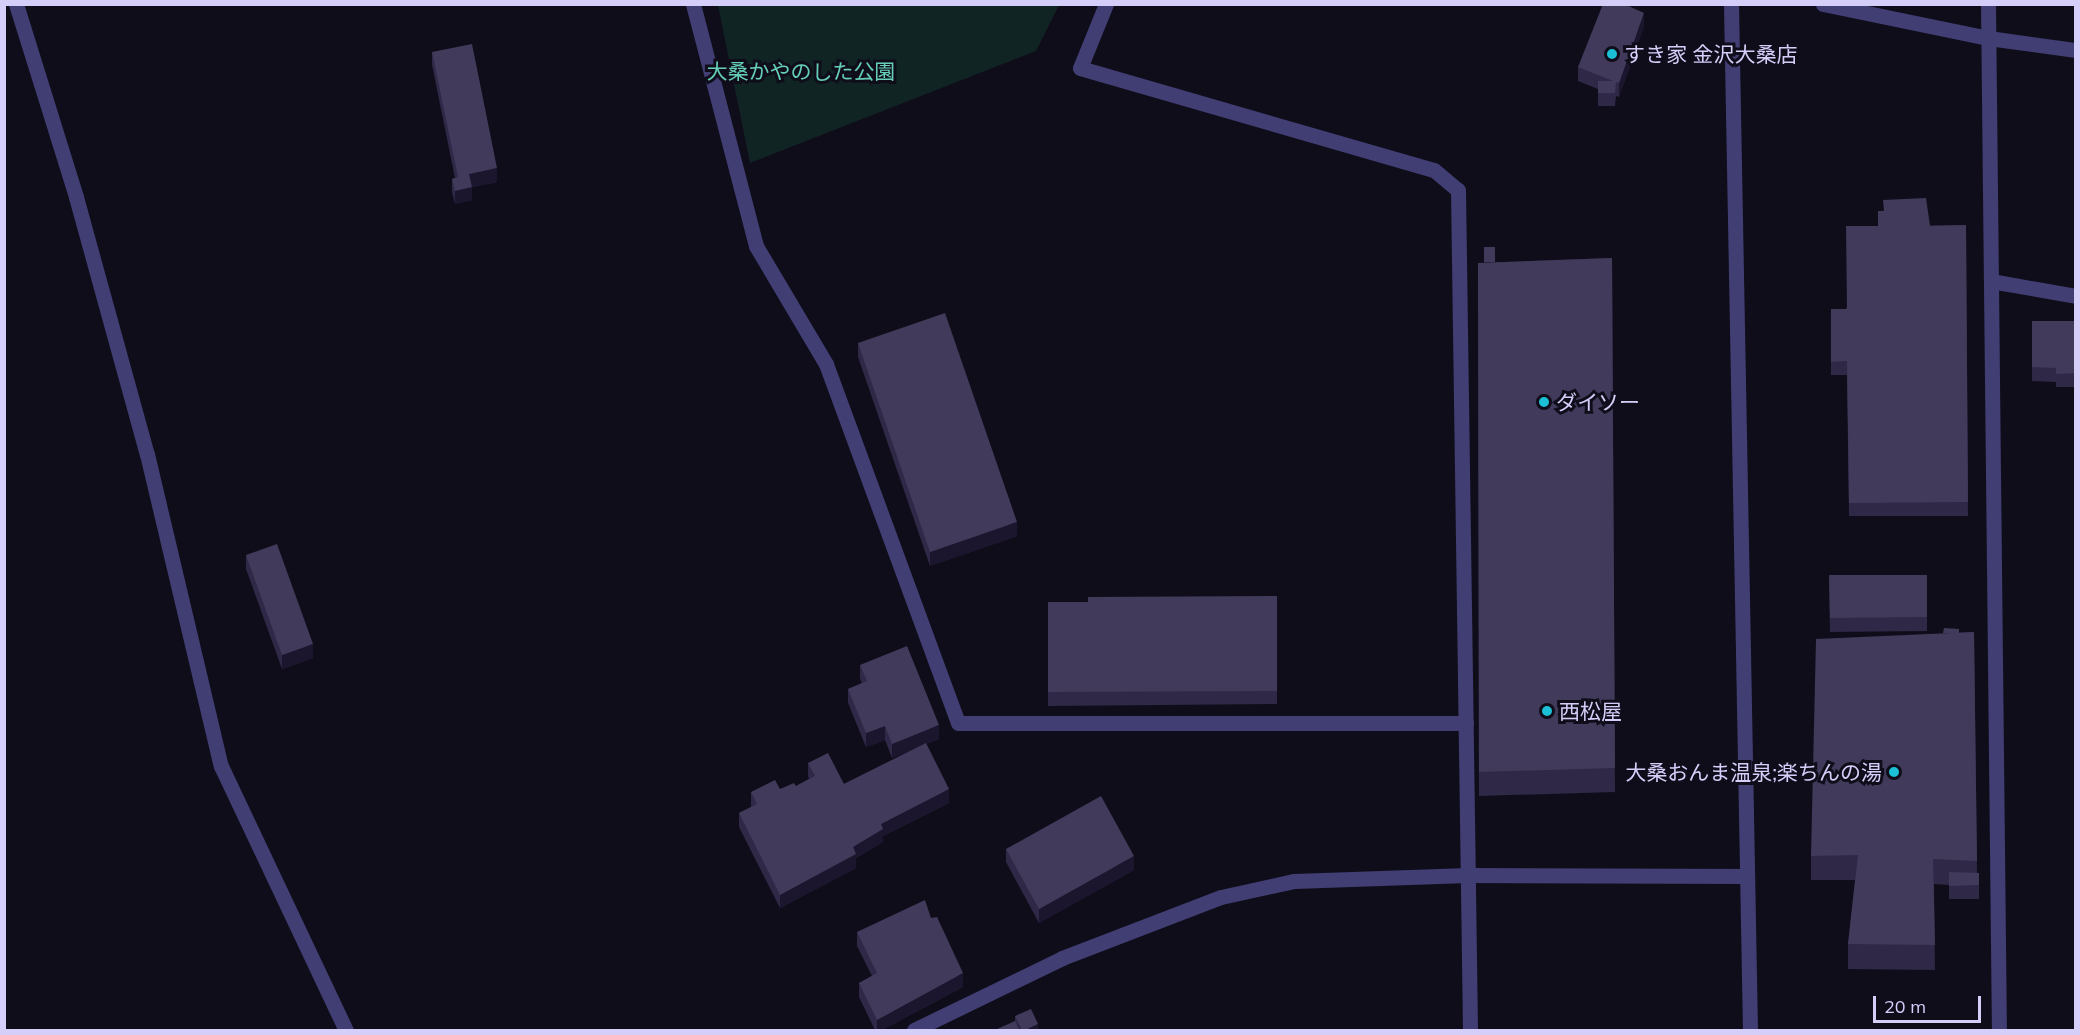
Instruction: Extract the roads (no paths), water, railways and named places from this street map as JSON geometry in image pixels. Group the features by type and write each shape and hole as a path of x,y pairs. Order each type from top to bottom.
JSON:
{"street":[{"path":"16,4 76,197 147,454 222,766 346,1030"},
{"path":"693,4 756,246 826,364 958,723 1466,723"},
{"path":"1106,4 1080,68 1434,170 1458,190 1470,1030"},
{"path":"1731,4 1750,1030"},
{"path":"1823,4 1988,38 2076,50"},
{"path":"1988,4 1999,1030"},
{"path":"1991,281 2076,296"},
{"path":"914,1030 1062,958 1221,897 1294,881 1468,875 1747,876"}],"place":[{"name":"すき家 金沢大桑店","path":"1612,54"},
{"name":"ダイソー","path":"1544,402"},
{"name":"西松屋","path":"1547,711"},
{"name":"大桑おんま温泉;楽ちんの湯","path":"1894,772"}],"park label":[{"name":"大桑かやのした公園","path":"801,71"}]}
